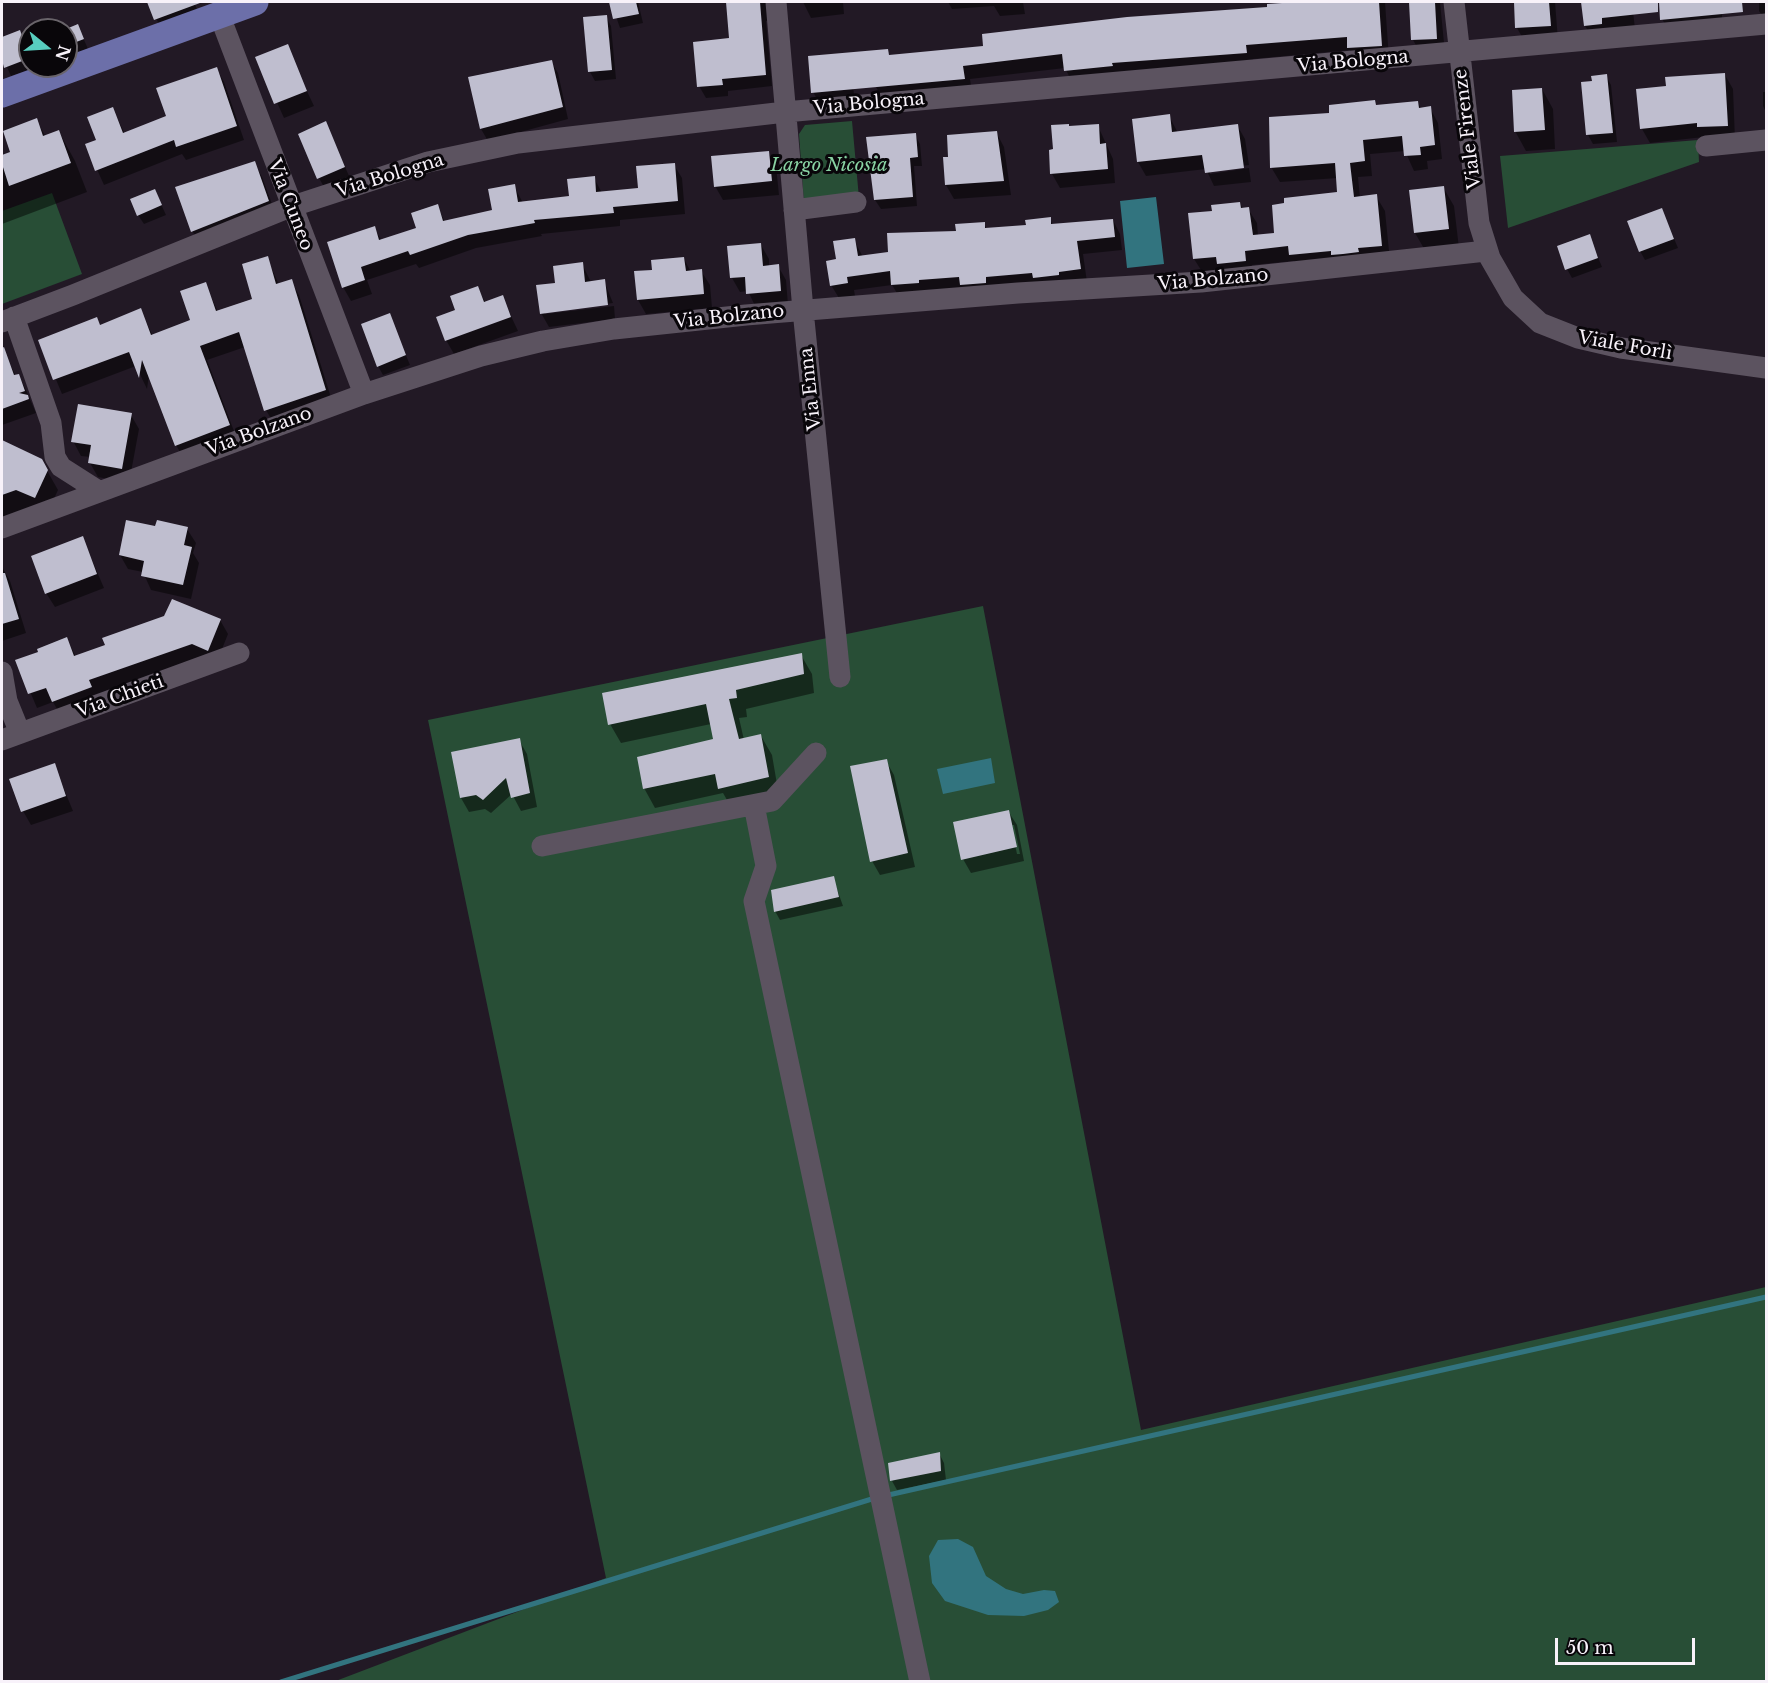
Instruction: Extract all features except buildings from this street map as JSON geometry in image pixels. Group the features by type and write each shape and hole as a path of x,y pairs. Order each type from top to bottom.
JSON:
{"main road":[{"path":"2,94 255,2"}],"street":[{"name":"Via Enna","path":"776,2 784,112 840,677"},
{"name":"Viale Firenze","path":"1454,3 1479,223 1486,251"},
{"name":"Via Cuneo","path":"219,14 290,207 363,394"},
{"name":"Via Bologna","path":"8,319 290,207 414,166 494,147 784,112 1767,24"},
{"path":"1706,146 1767,140"},
{"path":"794,210 856,202"},
{"name":"Via Bolzano","path":"2,528 98,490 363,394 481,356 543,341 614,329 803,310 1018,293 1201,282 1486,251"},
{"name":"Viale Forlì","path":"1486,251 1513,298 1531,317 1551,329 1606,345 1767,368"},
{"path":"8,319 51,423 55,457 62,467 98,490"},
{"name":"Via Chieti","path":"11,736 239,653"},
{"path":"2,672 11,736"},
{"path":"542,846 772,801 816,753"},
{"path":"754,805 766,866 754,901 920,1682"}],"green space":[{"name":"Largo Nicosia","path":"852,121 859,198 804,203 799,134 805,125"},
{"path":"1698,140 1699,162 1508,228 1500,156"},
{"path":"52,193 82,274 2,304 2,211"},
{"path":"983,606 1141,1430 1766,1287 1766,1681 333,1682 606,1578 428,720"}],"water":[{"path":"1156,197 1164,264 1127,268 1120,201"},
{"path":"991,758 995,783 943,794 937,769"},
{"path":"958,1539 973,1547 986,1576 1006,1589 1023,1594 1044,1590 1055,1591 1059,1602 1048,1610 1024,1616 988,1615 945,1601 932,1583 929,1556 938,1540"}],"waterway":[{"path":"884,1496 1766,1297"},
{"path":"281,1682 875,1498"}]}
